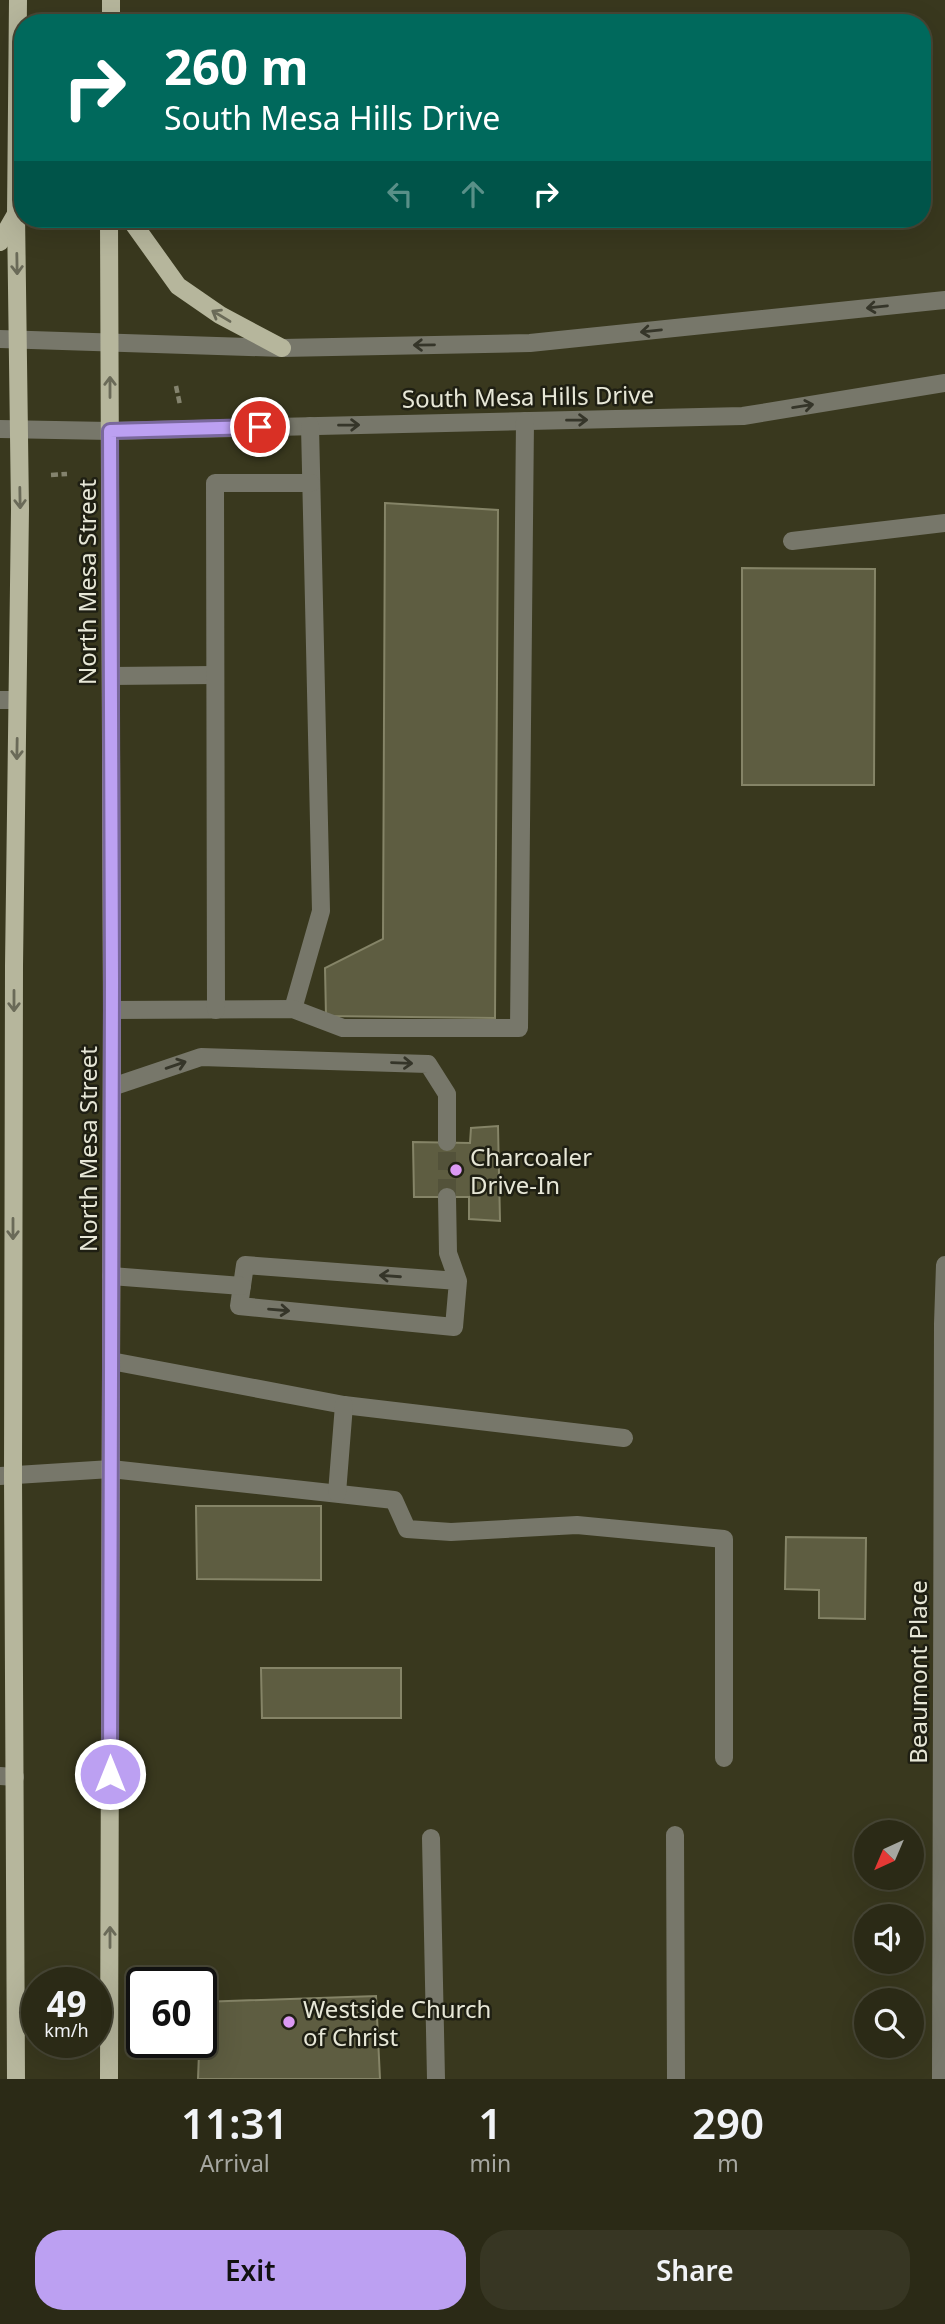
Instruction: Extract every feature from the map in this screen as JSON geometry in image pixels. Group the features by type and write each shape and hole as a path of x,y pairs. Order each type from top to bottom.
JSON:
{"main road":[{"path":"0,242 14,218"},
{"path":"16,228 20,429 9,700 6,1476 7,1777 16,2079"},
{"name":"North Mesa Street","path":"108,228 112,1010 109,2079"},
{"path":"136,228 178,286 220,315 282,348"}],"street":[{"path":"0,339 282,348 530,343 945,300"},
{"name":"South Mesa Hills Drive","path":"0,429 110,431 743,416 945,383"},
{"path":"112,1010 293,1009 343,1028 519,1028 525,421"},
{"path":"293,1009 321,911 310,426"},
{"path":"216,1010 215,483 311,483"},
{"path":"792,541 945,523"},
{"path":"111,677 215,675"},
{"path":"111,1087 201,1057 428,1064 447,1094 447,1142"},
{"path":"447,1197 448,1253 458,1281 454,1327 239,1306 245,1265 458,1281"},
{"name":"Beaumont Place","path":"941,2079 945,1265"},
{"path":"111,1276 242,1286"},
{"path":"111,1362 344,1405 624,1438"},
{"path":"337,1493 344,1405"},
{"path":"6,1476 111,1469 394,1500 407,1528 451,1532 577,1525 724,1539 724,1758"},
{"path":"675,1835 676,2079"},
{"path":"431,1838 436,2079"}],"path":[{"path":"176,386 180,405"},
{"path":"51,475 67,474"}],"building":[{"path":"385,503 498,510 495,1018 326,1016 325,968 383,939"},
{"path":"742,568 875,569 874,785 742,785"},
{"name":"Charcoaler Drive-In","path":"498,1126 500,1221 469,1219 469,1197 414,1197 413,1142 470,1143 471,1128"},
{"path":"196,1506 321,1506 321,1580 197,1579"},
{"path":"786,1537 866,1538 865,1619 819,1618 819,1590 785,1589"},
{"path":"261,1668 401,1668 401,1718 262,1718"},
{"name":"Westside Church of Christ","path":"376,1996 380,2079 198,2079 199,2058 217,2058 217,2001"}],"tunnel":[{"path":"447,1142 447,1197"}],"place":[{"name":"Charcoaler Drive-In","path":"456,1170"},
{"name":"Westside Church of Christ","path":"289,2022"}],"route":[{"path":"110,1774 110,431 260,427"}]}
